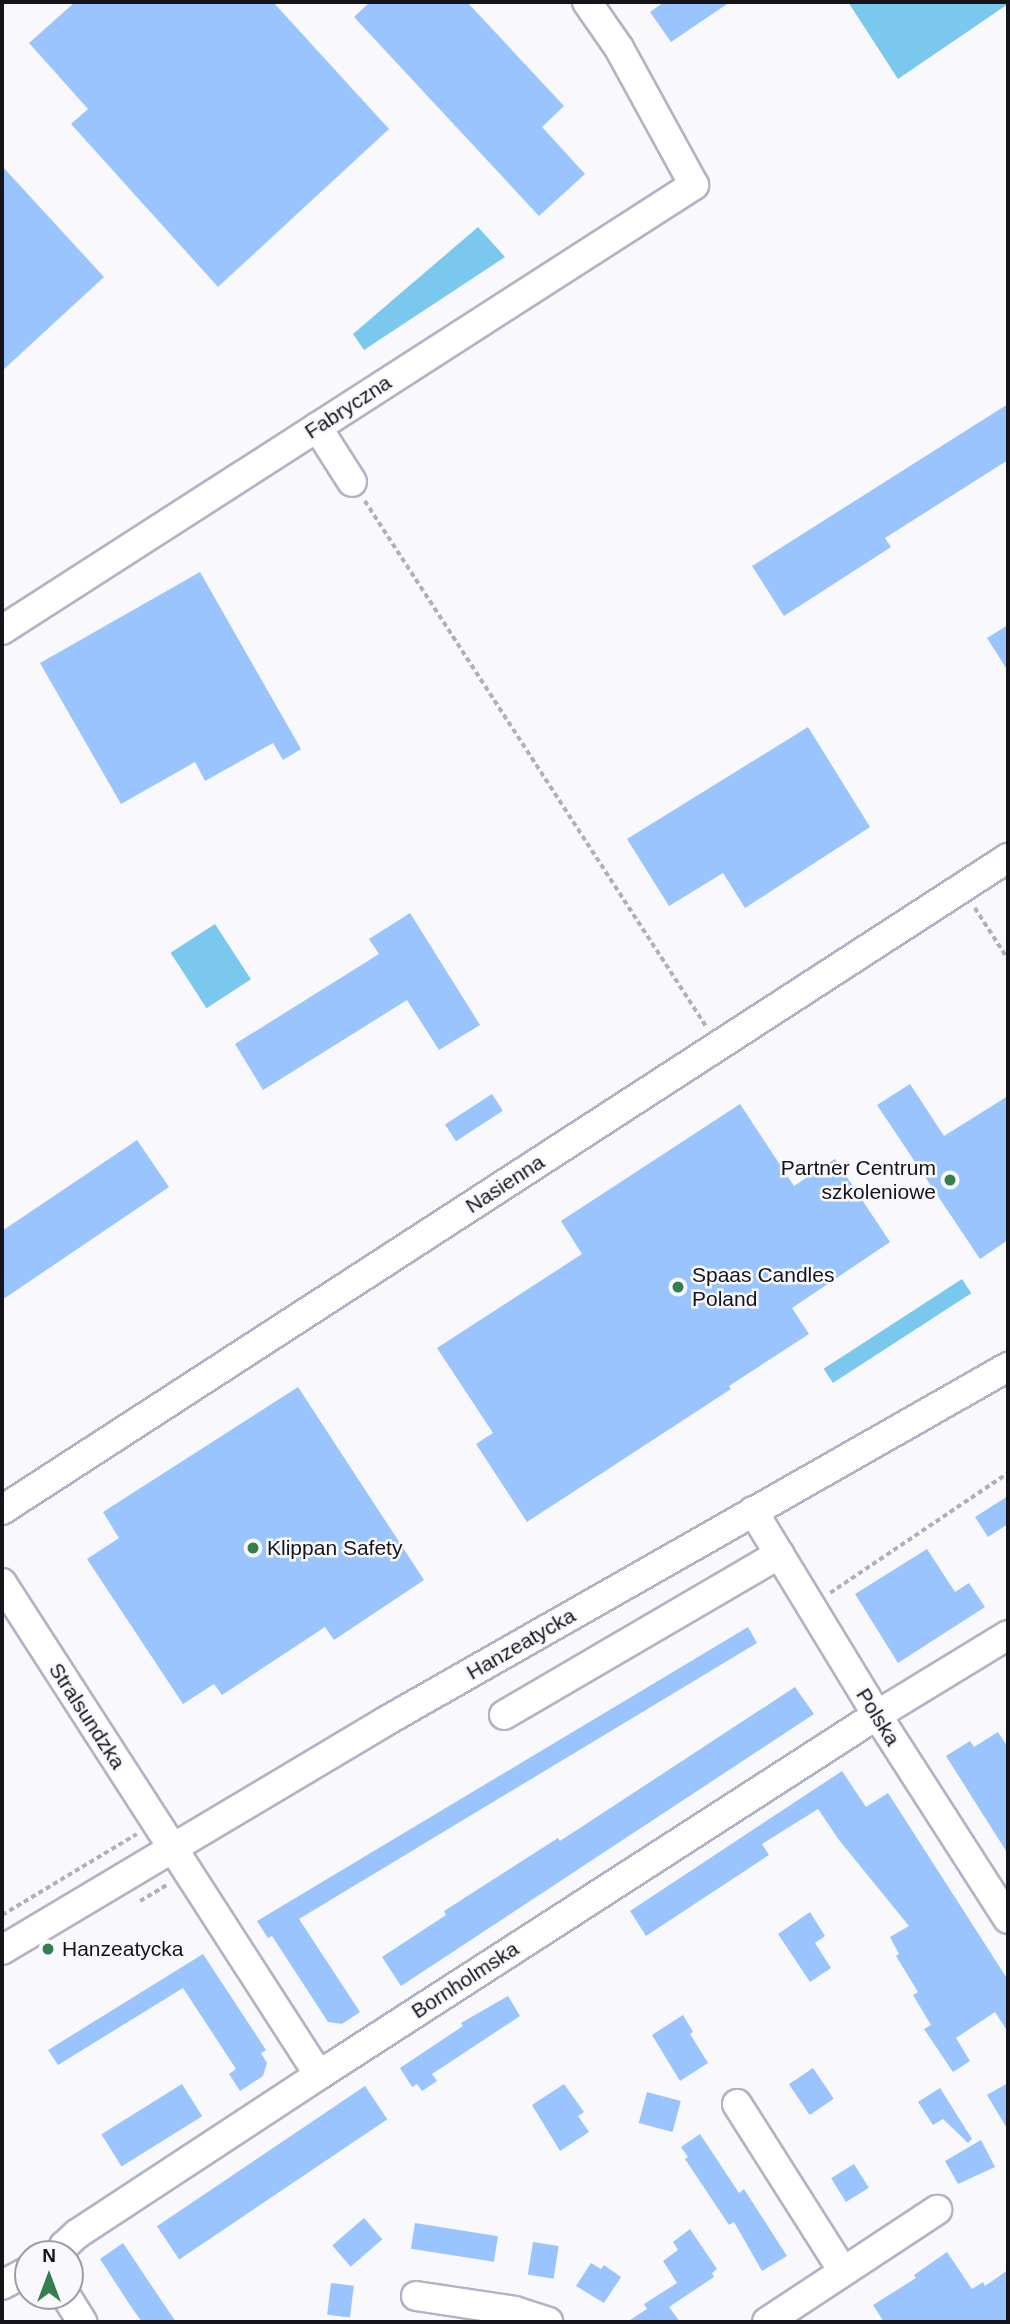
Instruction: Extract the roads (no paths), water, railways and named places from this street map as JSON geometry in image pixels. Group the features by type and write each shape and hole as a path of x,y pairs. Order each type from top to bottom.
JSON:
{"street":[{"name":"Fabryczna","path":"2,630 694,185 620,48 587,2"},
{"path":"317,427 352,482"},
{"name":"Nasienna","path":"2,1510 1008,858"},
{"name":"Hanzeatycka","path":"2,1950 386,1721 1008,1367"},
{"name":"Polska","path":"754,1511 877,1715 1008,1919"},
{"path":"504,1715 779,1554"},
{"name":"Stralsundzka","path":"2,1583 319,2075"},
{"name":"Bornholmska","path":"70,2240 319,2075 877,1715 1008,1635"},
{"path":"737,2104 843,2271"},
{"path":"767,2322 937,2210"},
{"path":"415,2296 515,2311 548,2322"}],"water":[{"path":"848,2 1008,2 1008,4 898,79"},
{"path":"478,227 505,257 364,350 353,334"},
{"path":"215,924 251,979 206,1008 171,953"},
{"path":"962,1279 971,1293 833,1383 824,1369"}],"place":[{"name":"Partner Centrum szkoleniowe","path":"950,1180"},
{"name":"Spaas Candles Poland","path":"678,1287"},
{"name":"Klippan Safety","path":"253,1548"},
{"name":"Hanzeatycka","path":"48,1949"}]}
